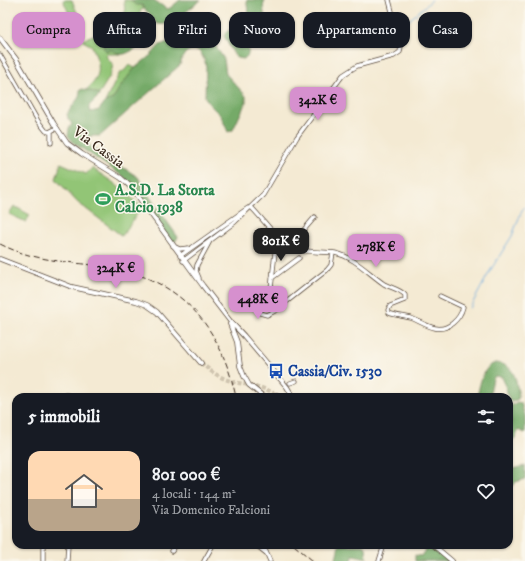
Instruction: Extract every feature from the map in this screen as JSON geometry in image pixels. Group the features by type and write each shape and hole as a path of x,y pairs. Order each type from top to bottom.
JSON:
{"main road":[{"name":"Via Cassia","path":"0,38 16,59 64,139 74,148 129,185 138,195 180,256 203,286 230,321 283,382 290,393"},
{"path":"0,259 72,287 136,301 147,305 160,316 201,363"},
{"path":"230,321 237,342 240,366 244,376 251,386 259,393"},
{"path":"438,549 452,561"}],"street":[{"path":"173,246 182,249 200,245 235,222 251,208 265,192 296,137 341,77 357,66 394,56 400,51 401,46 389,0"},
{"path":"0,55 38,121 46,131 51,132"},
{"path":"51,132 57,128"},
{"path":"51,132 51,142"},
{"path":"251,208 289,247 333,253 348,258 384,284 402,291 406,295 405,300 390,306 388,310 389,313 411,318 435,328 444,328 452,324 458,318 463,307 440,296"},
{"path":"184,261 200,245 251,208"},
{"path":"289,247 315,217"},
{"path":"269,306 277,235"},
{"path":"203,286 196,270 197,264 211,239"},
{"path":"200,245 204,251"},
{"path":"180,256 192,247"},
{"path":"279,308 269,306 260,309 260,312 267,315 275,312 327,270 331,265 333,253"},
{"path":"272,278 299,258"},
{"path":"290,383 296,381"},
{"path":"43,549 43,561"},
{"path":"67,561 68,549"},
{"path":"204,561 211,549"},
{"path":"261,549 267,554"},
{"path":"265,549 270,561"},
{"path":"379,561 383,549"}],"green space":[{"path":"63,0 72,0 77,12 68,12"},
{"path":"124,0 132,0 132,2 142,5 144,9 140,12 125,12"},
{"path":"132,0 154,0 167,9 180,0 201,0 185,12 164,12 164,24 161,24 156,23 156,12 148,12 142,5 136,5 132,2"},
{"path":"247,0 265,0 263,6 263,12 249,12"},
{"path":"229,30 229,45 224,36"},
{"path":"93,35 93,48 107,48 106,51 113,50 121,54 107,54 106,56 113,65 110,76 99,94 86,90 95,80 98,70 97,59 92,46 85,42 85,39"},
{"path":"164,43 164,48 217,48 224,59 226,74 246,96 246,102 233,130 228,132 221,116 209,104 205,97 206,65 202,55 198,50 191,50 188,51 182,58 180,65 100,136 90,136 87,142 92,148 138,177 149,196 178,237 175,242 171,241 124,177 74,143 68,136 69,128 72,124 68,119 67,114 79,97 80,90 83,89 99,94 99,96 89,106 89,110 91,112 99,110 105,102 113,99 120,87 135,68 151,55 160,45"},
{"path":"136,48 124,54 108,50 106,51 104,49"},
{"path":"230,48 249,48 248,55 244,59 237,58"},
{"path":"129,65 135,68 120,87 113,99 105,102 119,74"},
{"name":"A.S.D. La Storta Calcio 1938","path":"61,163 86,174 92,168 114,183 142,207 122,236 77,202 56,179"},
{"path":"14,206 30,215 26,222 9,214"},
{"path":"496,363 503,364 511,370 514,374 519,396 518,399 513,402 513,393 507,393 502,377 495,376 490,393 478,393 482,377 491,365"},
{"path":"517,402 521,403 525,416 525,433 518,430 513,440 513,404"},
{"path":"525,466 525,479 516,482 513,485 513,469"},
{"path":"338,549 366,549 367,558 353,555 352,561 337,561 336,558"},
{"path":"424,549 433,549 450,561 415,561 415,555 421,556 425,550"}],"waterway":[{"path":"410,19 432,0"},
{"path":"470,308 490,271 512,236 522,210 525,207"}],"tunnel":[{"path":"201,363 227,380 260,387 273,393"}],"railway":[{"path":"0,244 28,255 112,268 137,274 160,284 179,297 195,312 209,330 220,350 229,372 235,393"},
{"path":"299,549 313,561"}],"place":[{"name":"A.S.D. La Storta Calcio 1938","path":"103,199"},
{"name":"Cassia/Civ. 1530","path":"276,371"}]}
